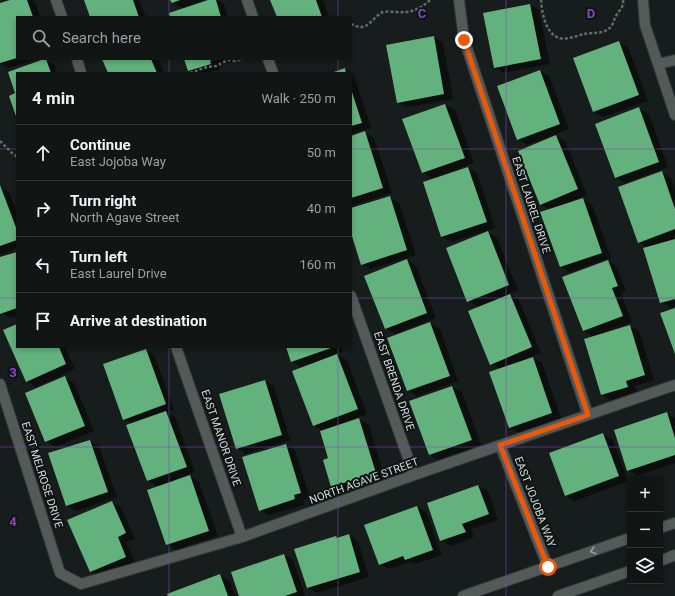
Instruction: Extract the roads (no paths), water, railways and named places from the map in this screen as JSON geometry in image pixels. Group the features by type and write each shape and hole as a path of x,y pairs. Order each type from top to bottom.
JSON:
{"street":[{"path":"56,0 62,16"},
{"path":"247,0 253,16"},
{"name":"EAST LAUREL DRIVE","path":"459,0 464,40 588,415"},
{"path":"643,0 645,24 675,115"},
{"path":"77,60 82,72"},
{"path":"268,60 273,72"},
{"path":"658,64 675,60"},
{"name":"EAST BRENDA DRIVE","path":"352,299 414,475"},
{"name":"EAST MANOR DRIVE","path":"176,348 242,537"},
{"name":"EAST MELROSE DRIVE","path":"0,384 60,573"},
{"name":"NORTH AGAVE STREET","path":"60,573 81,584 242,537 414,475 675,385"},
{"name":"EAST JOJOBA WAY","path":"500,445 548,567"},
{"path":"663,527 675,523"},
{"path":"463,596 627,539"},
{"path":"663,560 675,555"},
{"path":"564,595 627,572"}]}
